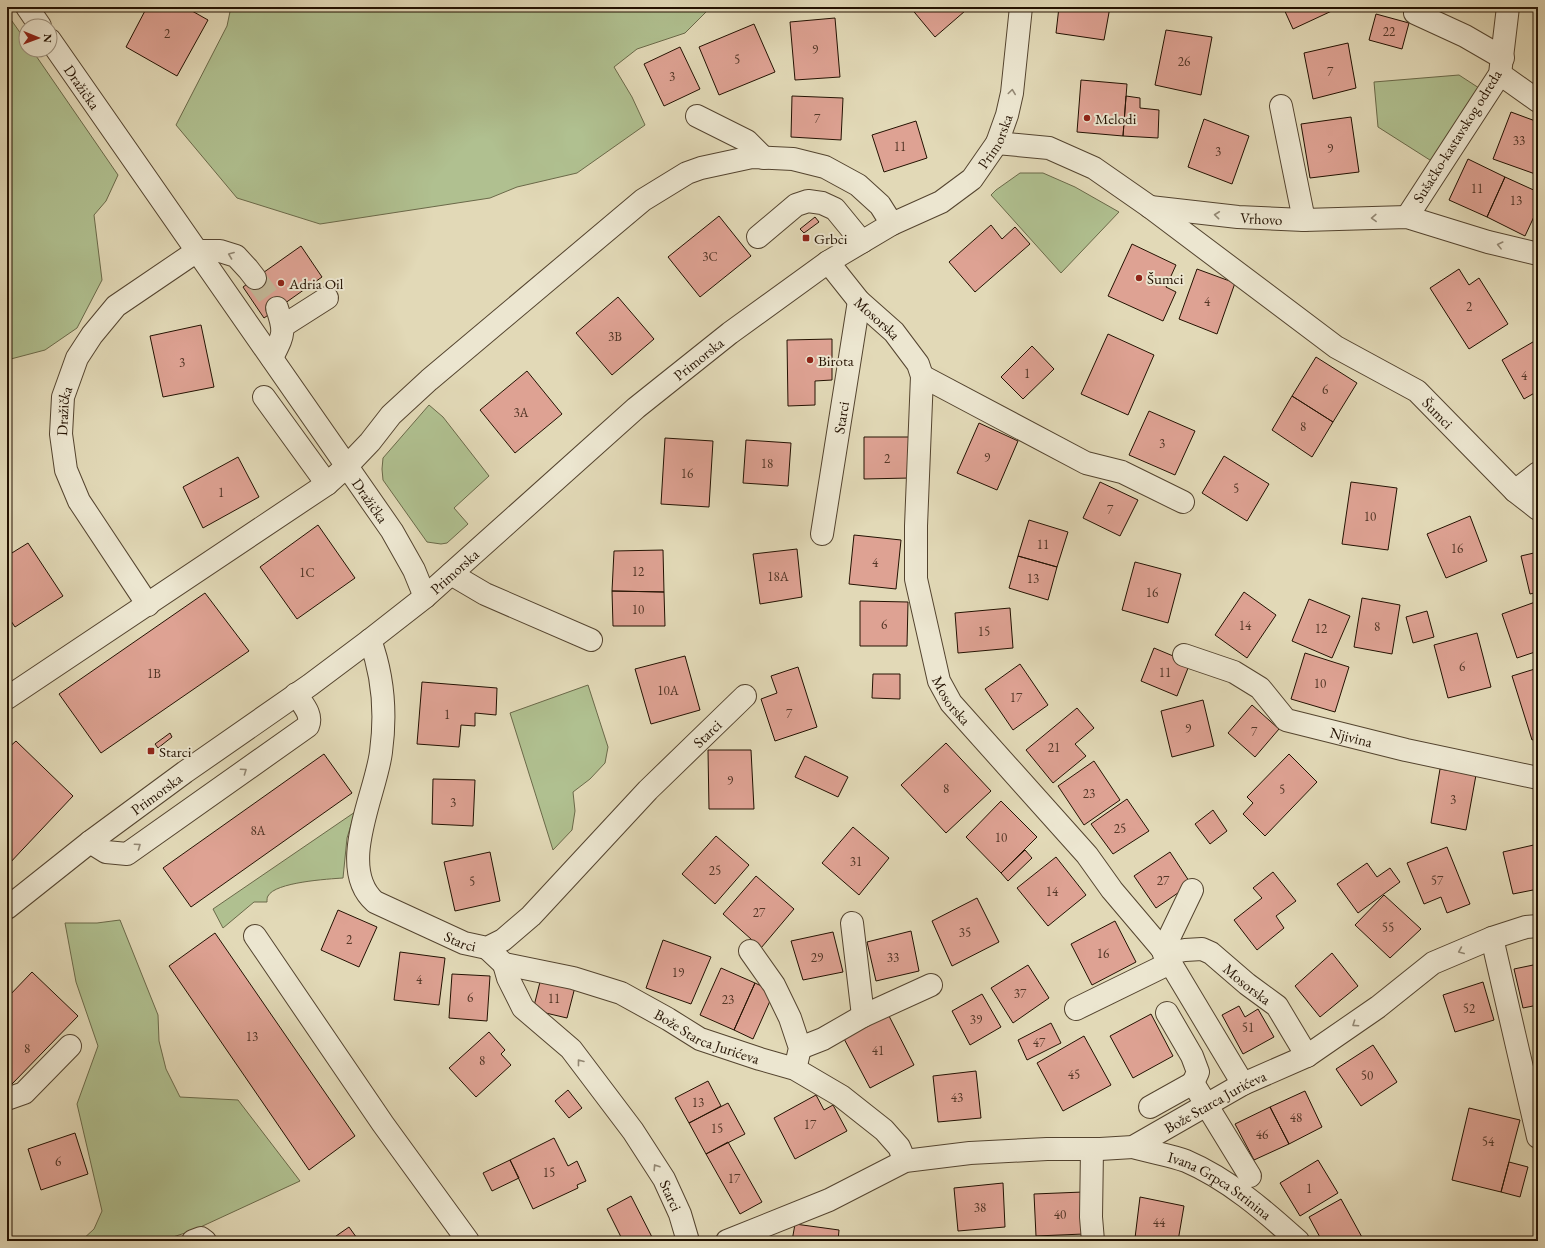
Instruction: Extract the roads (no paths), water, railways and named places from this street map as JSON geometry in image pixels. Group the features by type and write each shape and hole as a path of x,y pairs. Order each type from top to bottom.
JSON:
{"street":[{"path":"27,7 35,18"},
{"name":"Primorska","path":"7,908 90,842 370,640 425,597 636,408 730,333 828,262 892,224 941,202 972,179 997,143 1007,115 1012,93 1021,7"},
{"name":"Sušačko-kastavskog odreda","path":"1407,217 1501,66 1508,7"},
{"path":"1415,13 1466,36 1538,101"},
{"name":"Dražička","path":"58,51 392,531 414,570 425,597"},
{"path":"1281,106 1304,220"},
{"path":"697,116 748,141 764,158"},
{"name":"Vrhovo","path":"997,143 1050,148 1094,168 1150,207 1238,217 1304,220 1407,217 1488,242 1538,254"},
{"path":"7,698 327,484 370,442 391,415 430,380 644,200 687,173 694,170 752,157 794,159 825,168 858,185 880,205 892,224"},
{"path":"758,237 796,205 808,201 822,203 835,209 862,242"},
{"name":"Šumci","path":"1150,207 1336,347 1418,391 1515,490 1538,509"},
{"path":"197,251 220,251 236,256 255,278"},
{"name":"Dražička","path":"148,604 79,501 66,470 61,434 63,397 77,358 92,335 116,306 197,251"},
{"name":"Mosorska","path":"828,262 859,301 894,332 918,364 922,376 916,526 916,579 940,681 951,703 1087,855 1112,890 1165,955 1243,1084"},
{"path":"272,358 282,337 280,317 327,298"},
{"name":"Starci","path":"822,534 859,301"},
{"path":"922,376 1086,463 1122,472 1183,502"},
{"path":"264,397 327,484"},
{"path":"1515,490 1538,473"},
{"path":"451,574 485,594 591,640"},
{"name":"Starci","path":"370,640 376,658 380,678 383,720 381,751 377,773 360,836 358,860 360,876 364,888 368,896 375,902 464,943 487,948 503,940 531,916 648,790 744,696"},
{"name":"Njivina","path":"1184,655 1234,672 1260,688 1286,720 1406,750 1538,778"},
{"path":"90,842 106,852 127,854 308,726 310,716 296,694"},
{"path":"1076,1009 1165,955 1168,940 1192,890"},
{"path":"852,923 863,1016"},
{"name":"Bože Starca Jurićeva","path":"728,1241 829,1200 905,1161 970,1153 1047,1149 1092,1150 1133,1147 1243,1084 1307,1056 1378,1007 1433,963 1492,938 1526,927 1538,926"},
{"path":"255,936 383,1124 468,1241"},
{"path":"1492,938 1538,1137"},
{"path":"487,948 504,964"},
{"name":"Mosorska","path":"1165,955 1185,950 1202,949 1211,953 1247,984 1277,1006 1307,1056"},
{"path":"750,951 774,985 790,1018 800,1048 795,1069"},
{"name":"Starci","path":"504,964 508,978 523,1008 571,1049 633,1131 664,1179 680,1214 688,1241"},
{"name":"Bože Starca Jurićeva","path":"504,964 573,978 621,993 700,1039 795,1069 841,1096 884,1130 899,1147 905,1161"},
{"path":"800,1048 823,1039 863,1016 931,985"},
{"path":"1150,1107 1193,1083 1198,1072 1192,1056 1167,1013"},
{"path":"7,1099 24,1093 70,1046"},
{"path":"1193,1083 1250,1176"},
{"name":"Ivana Grpca Strinina","path":"1133,1147 1186,1161 1224,1182 1268,1214 1298,1241"},
{"path":"1092,1150 1091,1217 1093,1241"},
{"path":"193,1241 201,1238 205,1241"}],"tunnel":[{"path":"255,278 277,308"}],"place":[{"name":"Melodi","path":"1087,118"},
{"name":"Grbci","path":"806,238"},
{"name":"Šumci","path":"1139,278"},
{"name":"Adria Oil","path":"281,283"},
{"name":"Birota","path":"810,360"},
{"name":"Starci","path":"151,751"}]}
